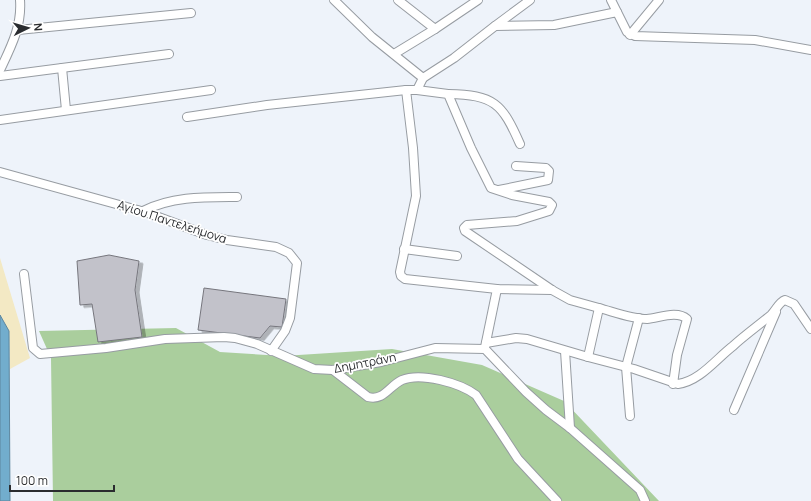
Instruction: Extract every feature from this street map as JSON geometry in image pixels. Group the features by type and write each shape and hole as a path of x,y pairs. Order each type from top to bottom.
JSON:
{"street":[{"path":"0,70 18,30 21,12 20,0"},
{"path":"334,0 372,37 423,78"},
{"path":"398,0 435,29"},
{"path":"394,54 478,0"},
{"path":"417,90 423,78 454,58 530,0"},
{"path":"611,0 627,32 635,36 755,40 811,50"},
{"path":"630,34 659,0"},
{"path":"18,30 191,12"},
{"path":"495,26 554,24 617,12"},
{"path":"0,76 169,54"},
{"path":"62,68 66,110"},
{"path":"0,120 211,90"},
{"path":"406,90 414,154 416,196 404,249 400,272 401,276 405,279 496,289 552,290"},
{"path":"187,117 267,105 417,90 482,98 496,104 508,117 520,144"},
{"path":"448,94 488,183 496,190 512,196 549,202 552,205 552,208 549,211 517,221 467,225 464,228 465,231 552,290 570,300 639,318 676,315 684,316 687,319 677,355 673,384 682,384 710,367 731,346 777,309"},
{"path":"496,190 548,180 550,175 550,171 546,168 516,166"},
{"name":"Αγίου Παντελεήμονα","path":"0,172 143,211 207,235 227,240 276,248 289,252 297,263 290,318 285,330 271,351"},
{"path":"143,211 156,204 171,200 210,197 238,197"},
{"path":"404,249 457,256"},
{"name":"Δημητράνη","path":"24,274 33,348 40,354 106,348 165,339 217,337 235,338 314,369 333,370 381,362 435,348 486,346 516,338 527,339 565,351 626,367 673,384"},
{"path":"496,289 486,346 526,392 546,410 570,428 640,490 645,501"},
{"path":"734,410 781,301 789,300 794,304 811,329"},
{"path":"588,357 599,308"},
{"path":"630,416 626,367 639,318"},
{"path":"565,351 570,428"},
{"path":"333,370 368,397 374,398 379,398 403,380 412,378 444,382 468,389 476,395 518,459 557,501"}],"green space":[{"path":"176,328 220,352 283,356 392,349 482,365 564,401 659,501 53,501 51,358 39,331"}],"sand":[{"path":"0,258 30,358 10,369 9,331 0,315"}],"water":[{"path":"0,315 9,331 10,501 0,501"}],"building":[{"path":"109,255 139,261 135,290 142,337 98,342 92,304 80,305 77,261"},
{"path":"204,288 286,299 282,327 270,326 260,338 198,330"}]}
